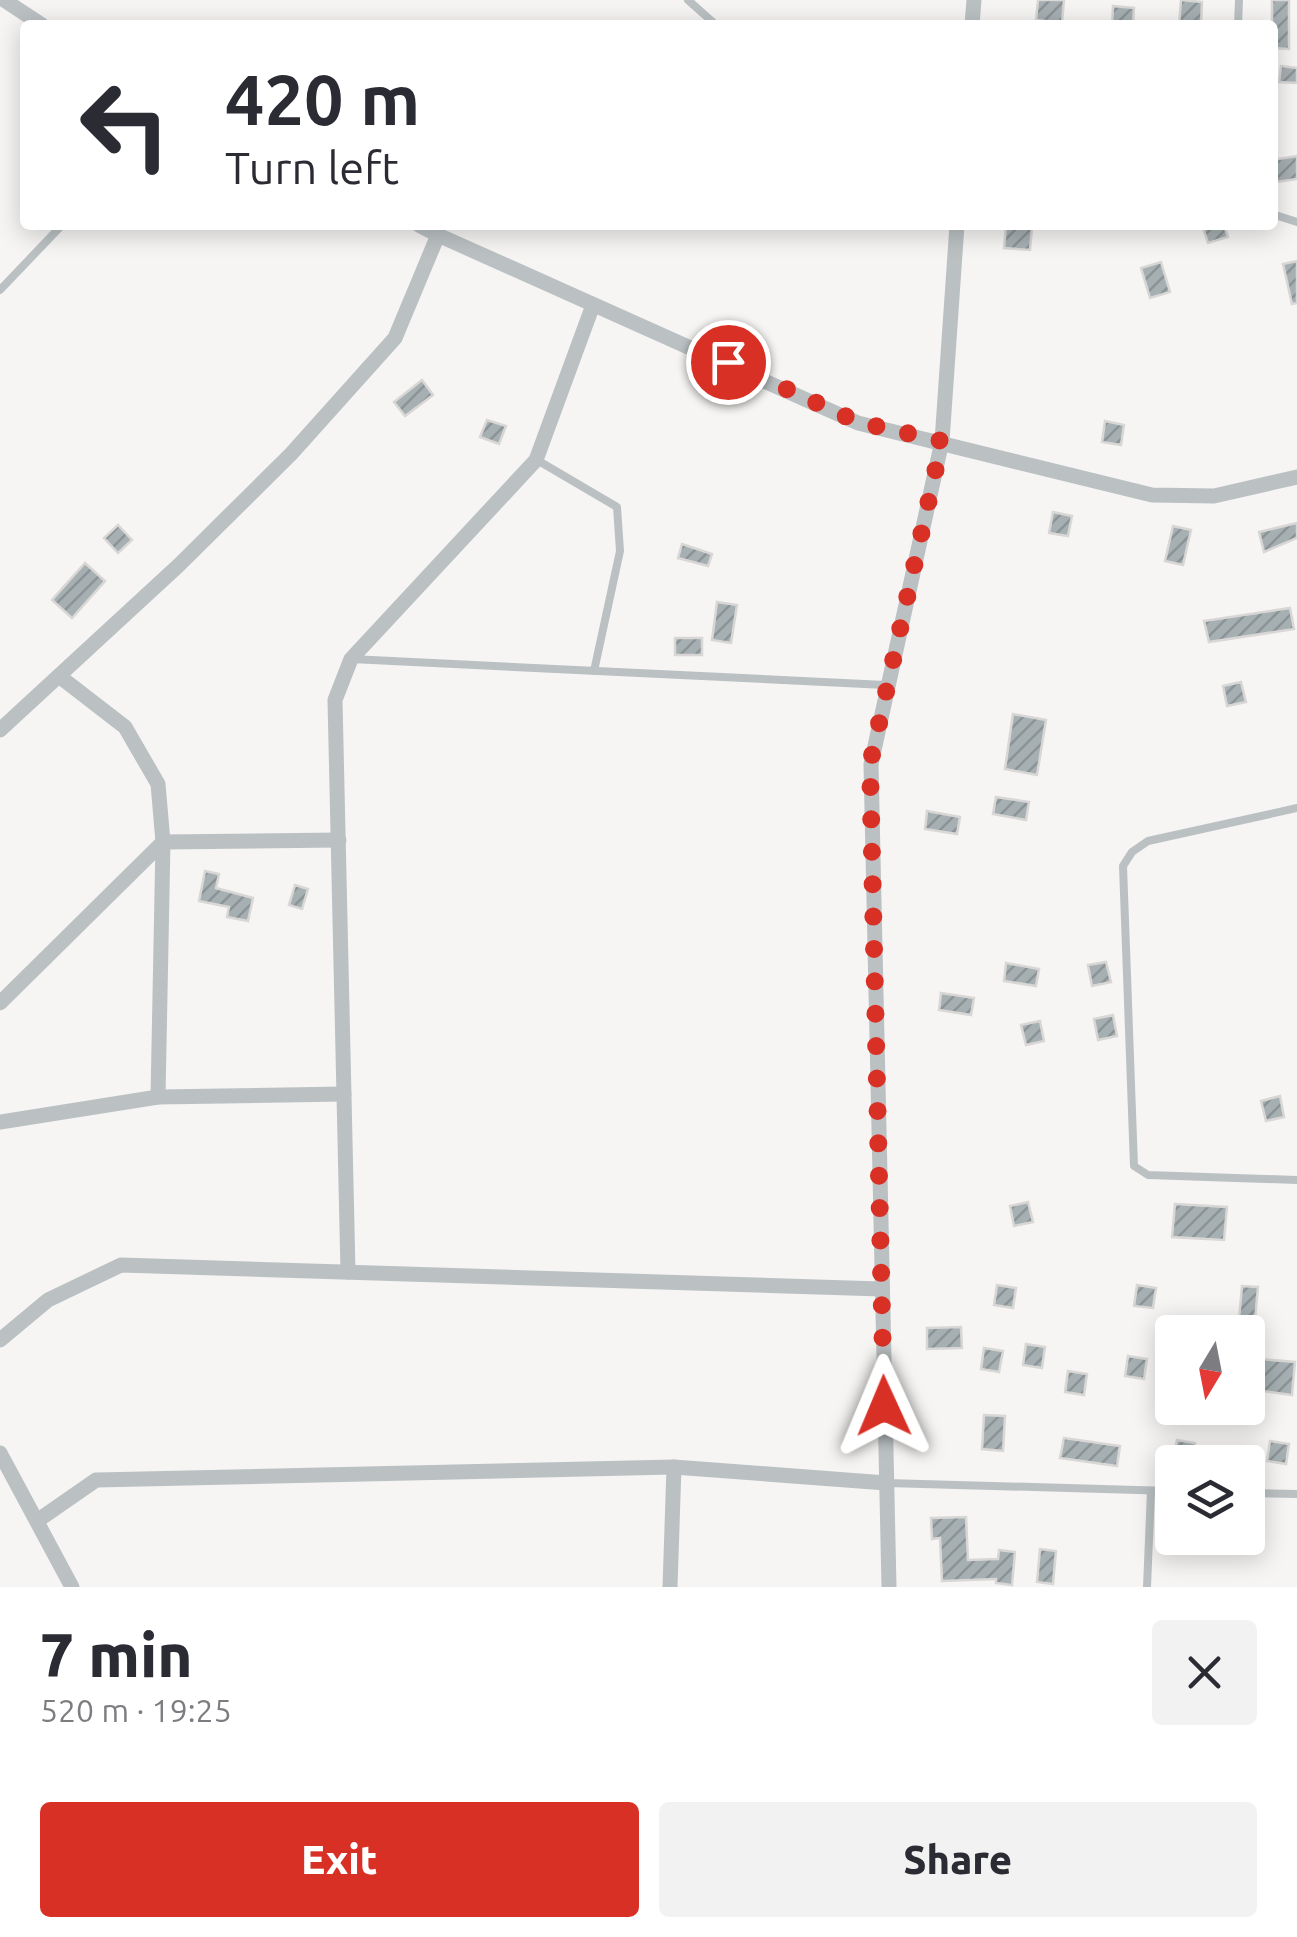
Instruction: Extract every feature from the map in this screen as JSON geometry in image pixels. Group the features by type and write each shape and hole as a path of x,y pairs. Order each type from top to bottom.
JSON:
{"street":[{"path":"4,0 34,20"},
{"path":"428,230 858,422 1152,495 1214,496 1297,478"},
{"path":"889,1587 870,764 942,441 957,230"},
{"path":"0,730 291,454 395,338 438,235"},
{"path":"348,1272 336,700 350,660 536,460 593,305"},
{"path":"59,676 125,728 158,784 163,842 158,1096"},
{"path":"0,1003 163,842 339,840"},
{"path":"0,1122 158,1096 344,1094"},
{"path":"0,1340 48,1300 121,1265 880,1289"},
{"path":"0,1453 72,1587"},
{"path":"37,1520 96,1480 674,1467 886,1483"},
{"path":"670,1587 674,1467"}],"lane":[{"path":"688,0 710,20"},
{"path":"0,290 57,230"},
{"path":"536,460 617,507 620,551 594,671"},
{"path":"350,660 885,685"},
{"path":"1297,808 1148,841 1132,852 1123,866 1134,1166 1148,1176 1297,1180"},
{"path":"886,1483 1155,1491"},
{"path":"1147,1587 1151,1491"},
{"path":"1265,1493 1297,1494"}],"building":[{"path":"1038,0 1064,0 1062,20 1036,20"},
{"path":"1181,0 1202,2 1201,20 1179,20"},
{"path":"1272,0 1289,0 1289,49 1278,48 1278,20 1272,20"},
{"path":"1113,6 1134,8 1133,20 1112,20"},
{"path":"1281,66 1297,68 1297,83 1279,82"},
{"path":"1297,156 1297,179 1278,182 1278,159"},
{"path":"1006,230 1032,230 1030,250 1004,248"},
{"path":"1204,230 1226,230 1228,237 1208,243"},
{"path":"1297,261 1297,303 1292,304 1283,264"},
{"path":"1161,262 1170,292 1150,298 1141,268"},
{"path":"422,380 433,395 405,416 394,402"},
{"path":"487,420 506,426 499,444 480,437"},
{"path":"1105,421 1124,425 1121,445 1102,442"},
{"path":"1053,512 1072,516 1068,536 1049,533"},
{"path":"1297,523 1297,538 1264,552 1259,532"},
{"path":"118,525 132,540 118,553 104,538"},
{"path":"1173,526 1191,530 1183,565 1165,561"},
{"path":"682,544 712,554 708,566 678,558"},
{"path":"85,563 105,581 72,618 52,600"},
{"path":"717,602 737,605 731,643 712,640"},
{"path":"1290,608 1294,629 1209,642 1204,621"},
{"path":"675,638 702,638 702,655 675,655"},
{"path":"1241,682 1246,702 1227,706 1223,686"},
{"path":"1013,714 1046,720 1037,775 1005,769"},
{"path":"996,797 1029,802 1026,820 993,814"},
{"path":"927,811 960,817 957,834 925,829"},
{"path":"205,871 219,874 216,888 253,898 248,921 227,917 229,907 199,901"},
{"path":"295,885 308,889 302,909 289,905"},
{"path":"1106,962 1111,982 1092,986 1088,965"},
{"path":"1006,963 1039,969 1036,986 1004,981"},
{"path":"941,993 974,998 971,1015 939,1010"},
{"path":"1113,1015 1117,1036 1098,1040 1094,1019"},
{"path":"1040,1021 1044,1041 1026,1045 1021,1025"},
{"path":"1280,1096 1284,1117 1266,1121 1261,1101"},
{"path":"1028,1202 1033,1222 1014,1226 1010,1206"},
{"path":"1175,1204 1227,1207 1224,1240 1172,1237"},
{"path":"997,1285 1016,1288 1013,1308 994,1305"},
{"path":"1137,1285 1156,1288 1153,1308 1134,1306"},
{"path":"1242,1286 1258,1287 1255,1315 1239,1315"},
{"path":"961,1327 962,1348 927,1349 927,1328"},
{"path":"1026,1344 1045,1347 1042,1368 1023,1365"},
{"path":"984,1348 1003,1351 999,1372 981,1369"},
{"path":"1128,1356 1147,1359 1144,1379 1125,1376"},
{"path":"1265,1359 1295,1362 1292,1395 1265,1391"},
{"path":"1068,1371 1087,1374 1084,1395 1065,1392"},
{"path":"984,1415 1005,1416 1003,1451 982,1449"},
{"path":"1064,1438 1120,1446 1117,1466 1060,1458"},
{"path":"1177,1440 1195,1443 1195,1445 1176,1445"},
{"path":"1270,1441 1289,1444 1286,1464 1267,1461"},
{"path":"966,1517 968,1560 998,1559 999,1550 1015,1552 1012,1585 996,1583 996,1579 942,1581 940,1538 932,1539 931,1518"},
{"path":"1040,1549 1056,1551 1053,1584 1037,1582"}],"route":[{"path":"728,362 858,422 942,441 870,764 884,1406"}]}
